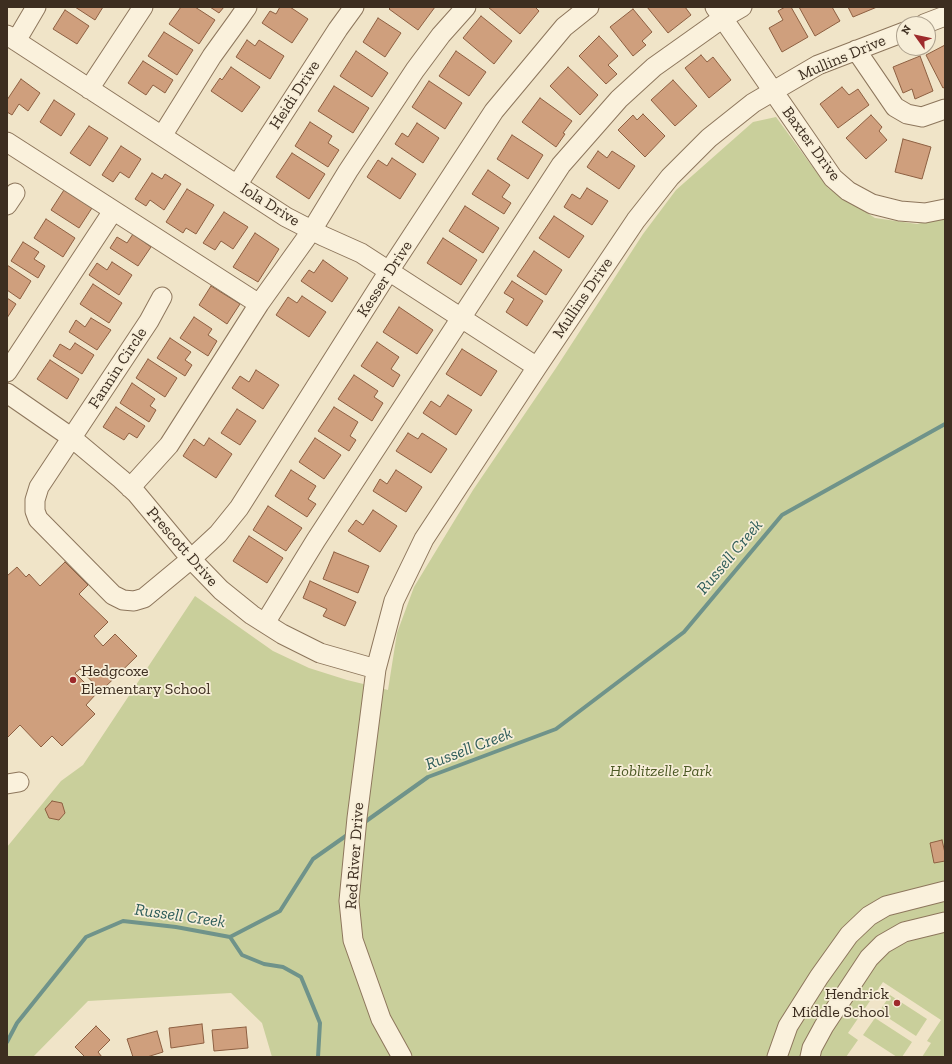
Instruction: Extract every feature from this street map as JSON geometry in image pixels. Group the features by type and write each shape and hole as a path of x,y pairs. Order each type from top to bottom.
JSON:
{"street":[{"path":"12,38 36,7"},
{"path":"89,88 143,7"},
{"path":"162,136 212,56 247,7"},
{"name":"Heidi Drive","path":"237,185 338,29 354,7"},
{"path":"130,488 169,445 259,304 312,230 415,70 441,35 466,7"},
{"name":"Kesser Drive","path":"72,438 39,487 35,500 35,511 38,519 113,595 123,600 134,601 144,598 191,559 218,534 239,508 389,271 494,111 564,27 590,7"},
{"path":"265,623 316,540 462,319 561,165 619,99 654,67 719,13 742,7"},
{"name":"Baxter Drive","path":"719,13 833,178 848,191 872,204 900,211 925,212 945,209"},
{"name":"Mullins Drive","path":"376,669 394,601 424,539 636,220 670,177 709,138 753,103 773,90 818,65 896,35"},
{"name":"Iola Drive","path":"12,38 286,217 361,253 537,367"},
{"path":"856,50 895,107 907,114 922,117 945,109"},
{"path":"7,142 259,304"},
{"path":"7,372 113,211"},
{"name":"Fannin Circle","path":"72,438 149,321 162,297"},
{"name":"Prescott Drive","path":"7,393 72,438 130,488 191,559 221,590 252,615 282,634 320,652 376,669"},
{"name":"Red River Drive","path":"376,669 357,818 350,901 353,940 381,1019 402,1057"},
{"path":"777,1057 788,1026 819,977 849,935 869,916 886,906 945,891"},
{"path":"810,1057 812,1048 824,1026 869,958 883,944 904,932 945,922"},
{"path":"819,977 845,994"}],"green space":[{"name":"Hoblitzelle Park","path":"776,117 828,188 875,218 917,224 945,217 945,1057 922,1057 931,1043 927,1041 941,1020 883,982 848,1033 858,1040 846,1057 272,1057 262,1023 231,993 88,1001 33,1057 7,1057 7,847 61,781 83,765 195,596 273,651 309,668 347,680 388,690 397,633 414,587 473,490 556,368 643,234 676,190 753,122"},
{"path":"890,995 927,1019 916,1036 879,1012"},
{"path":"875,1018 912,1042 902,1057 897,1057 863,1035"}],"building":[{"path":"75,7 103,7 95,20"},
{"path":"181,7 195,7 215,20 199,44 169,24"},
{"path":"210,7 224,7 219,13"},
{"path":"280,7 290,7 308,19 292,43 262,23 270,11 276,14"},
{"path":"391,7 435,7 418,30 389,9"},
{"path":"488,7 535,7 539,11 520,34"},
{"path":"647,7 685,7 691,15 668,33"},
{"path":"785,7 791,7 808,37 782,52 769,28 783,20 778,11"},
{"path":"799,7 832,7 840,21 815,36"},
{"path":"848,7 877,7 853,17"},
{"path":"633,9 652,32 642,41 646,45 633,56 610,27"},
{"path":"65,10 89,26 77,44 53,29"},
{"path":"481,16 512,41 494,64 463,38"},
{"path":"378,18 401,33 385,57 363,42"},
{"path":"164,32 193,50 177,75 148,56"},
{"path":"599,36 618,56 608,65 617,74 606,84 579,56"},
{"path":"247,40 255,46 259,40 284,56 270,79 236,57"},
{"path":"945,45 945,87 943,88 927,56 936,56 936,50"},
{"path":"356,51 388,73 372,97 340,76"},
{"path":"456,51 486,72 469,96 439,76"},
{"path":"701,55 707,62 713,57 731,80 709,98 685,68"},
{"path":"920,56 933,91 915,99 912,89 903,93 893,67"},
{"path":"143,61 173,80 165,93 153,85 146,95 128,83"},
{"path":"231,67 260,87 242,112 211,91 220,78 222,80"},
{"path":"568,67 598,95 580,115 550,86"},
{"path":"21,79 40,93 28,111 19,104 12,115 7,112 7,100"},
{"path":"673,80 697,106 675,126 651,100"},
{"path":"429,81 462,103 445,129 412,107"},
{"path":"334,86 369,108 353,133 318,111"},
{"path":"842,87 849,95 858,89 869,105 838,128 820,104"},
{"path":"540,98 572,121 563,133 565,134 556,147 522,122"},
{"path":"54,100 75,114 61,136 40,122"},
{"path":"643,114 665,136 645,157 618,130 633,115 637,120"},
{"path":"871,115 882,127 879,131 887,140 866,159 846,138"},
{"path":"310,122 332,136 328,143 339,150 328,167 295,146"},
{"path":"417,123 439,138 423,163 395,144 402,133 408,137"},
{"path":"89,126 108,138 90,166 70,153"},
{"path":"512,135 543,155 528,179 497,159"},
{"path":"903,139 931,147 922,179 895,172"},
{"path":"121,146 141,159 129,178 120,172 113,182 102,175"},
{"path":"598,151 607,158 612,151 635,166 619,189 587,167"},
{"path":"292,153 325,174 309,199 276,177"},
{"path":"392,158 416,174 400,199 367,177 378,160 387,166"},
{"path":"488,170 510,185 502,197 511,203 504,214 472,194"},
{"path":"152,173 162,179 165,174 181,184 164,210 150,200 146,206 135,199"},
{"path":"587,188 608,201 592,225 564,207 572,194 580,199"},
{"path":"187,189 214,205 196,234 186,228 183,233 166,222"},
{"path":"64,190 92,208 79,228 51,210"},
{"path":"465,206 499,228 483,253 449,231"},
{"path":"224,212 248,227 233,249 221,241 215,250 203,243"},
{"path":"554,216 584,236 569,258 539,238"},
{"path":"46,219 75,238 63,257 34,238"},
{"path":"255,233 279,249 258,282 233,267"},
{"path":"133,234 151,247 138,266 110,248 117,237 127,243"},
{"path":"443,238 477,260 461,285 427,263"},
{"path":"23,242 39,252 34,259 45,266 38,278 11,261"},
{"path":"534,251 562,270 546,295 517,276"},
{"path":"323,260 348,278 332,302 301,281 309,270 314,273"},
{"path":"112,262 132,275 119,295 89,275 97,263 107,270"},
{"path":"7,265 31,281 20,299 7,290"},
{"path":"512,281 543,301 527,326 506,312 514,299 504,293"},
{"path":"93,284 122,303 109,323 80,304"},
{"path":"211,286 240,304 227,324 199,305"},
{"path":"302,296 326,312 309,337 276,315 288,297 297,303"},
{"path":"7,298 16,304 7,318"},
{"path":"399,307 433,330 417,354 383,332"},
{"path":"194,317 212,329 208,335 217,341 208,356 180,338"},
{"path":"91,318 111,330 97,350 69,332 76,320 85,327"},
{"path":"170,338 191,352 185,360 192,365 185,376 157,358"},
{"path":"377,342 399,357 391,369 400,375 393,387 361,366"},
{"path":"75,343 94,355 82,374 53,356 60,344 70,350"},
{"path":"462,349 497,371 481,396 446,374"},
{"path":"148,359 177,378 165,397 136,378"},
{"path":"50,360 79,379 67,399 37,379"},
{"path":"256,370 279,385 263,409 232,388 240,376 249,382"},
{"path":"354,375 378,391 374,397 383,403 372,421 338,399"},
{"path":"132,383 155,399 150,406 156,410 149,422 120,403"},
{"path":"448,395 472,410 456,435 423,413 431,401 440,407"},
{"path":"116,407 145,426 137,438 129,433 124,440 103,427"},
{"path":"334,407 358,422 350,436 356,440 349,451 318,431"},
{"path":"237,409 256,421 240,445 221,433"},
{"path":"408,433 418,439 422,433 447,449 431,473 396,451"},
{"path":"209,438 232,454 216,478 183,456 194,439 204,446"},
{"path":"315,438 341,455 324,479 299,462"},
{"path":"291,470 316,486 308,499 316,504 307,517 275,496"},
{"path":"396,470 422,487 406,512 373,491 380,479 387,484"},
{"path":"268,506 302,528 286,551 253,530"},
{"path":"373,510 397,526 380,552 348,531 356,520 363,525"},
{"path":"249,536 283,558 267,583 233,561"},
{"path":"334,552 369,566 358,593 323,579"},
{"path":"65,562 88,585 79,594 108,622 94,636 103,646 115,634 137,656 101,691 80,669 75,673 96,694 86,705 95,714 62,746 52,736 41,747 20,725 7,738 7,576 17,567 26,577 29,574 40,586"},
{"path":"310,581 356,602 345,626 323,616 327,609 303,598"},
{"path":"52,801 62,803 65,813 59,820 49,818 45,809"},
{"path":"942,840 945,861 934,863 930,843"},
{"path":"202,1024 204,1043 171,1048 169,1028"},
{"path":"96,1026 110,1040 98,1052 102,1057 85,1057 75,1047"},
{"path":"246,1027 248,1048 214,1051 212,1030"},
{"path":"157,1031 163,1052 147,1057 133,1057 127,1039"}],"waterway":[{"name":"Russell Creek","path":"362,824 428,777 556,729 684,632 782,515 945,424"},
{"name":"Russell Creek","path":"7,1042 17,1023 86,937 123,921 176,927 230,937 280,911 313,859 350,833"},
{"path":"230,937 242,955 264,964 283,967 301,977 320,1023 318,1057"}],"place":[{"name":"Hedgcoxe Elementary School","path":"73,680"},
{"name":"Hendrick Middle School","path":"897,1003"}]}
